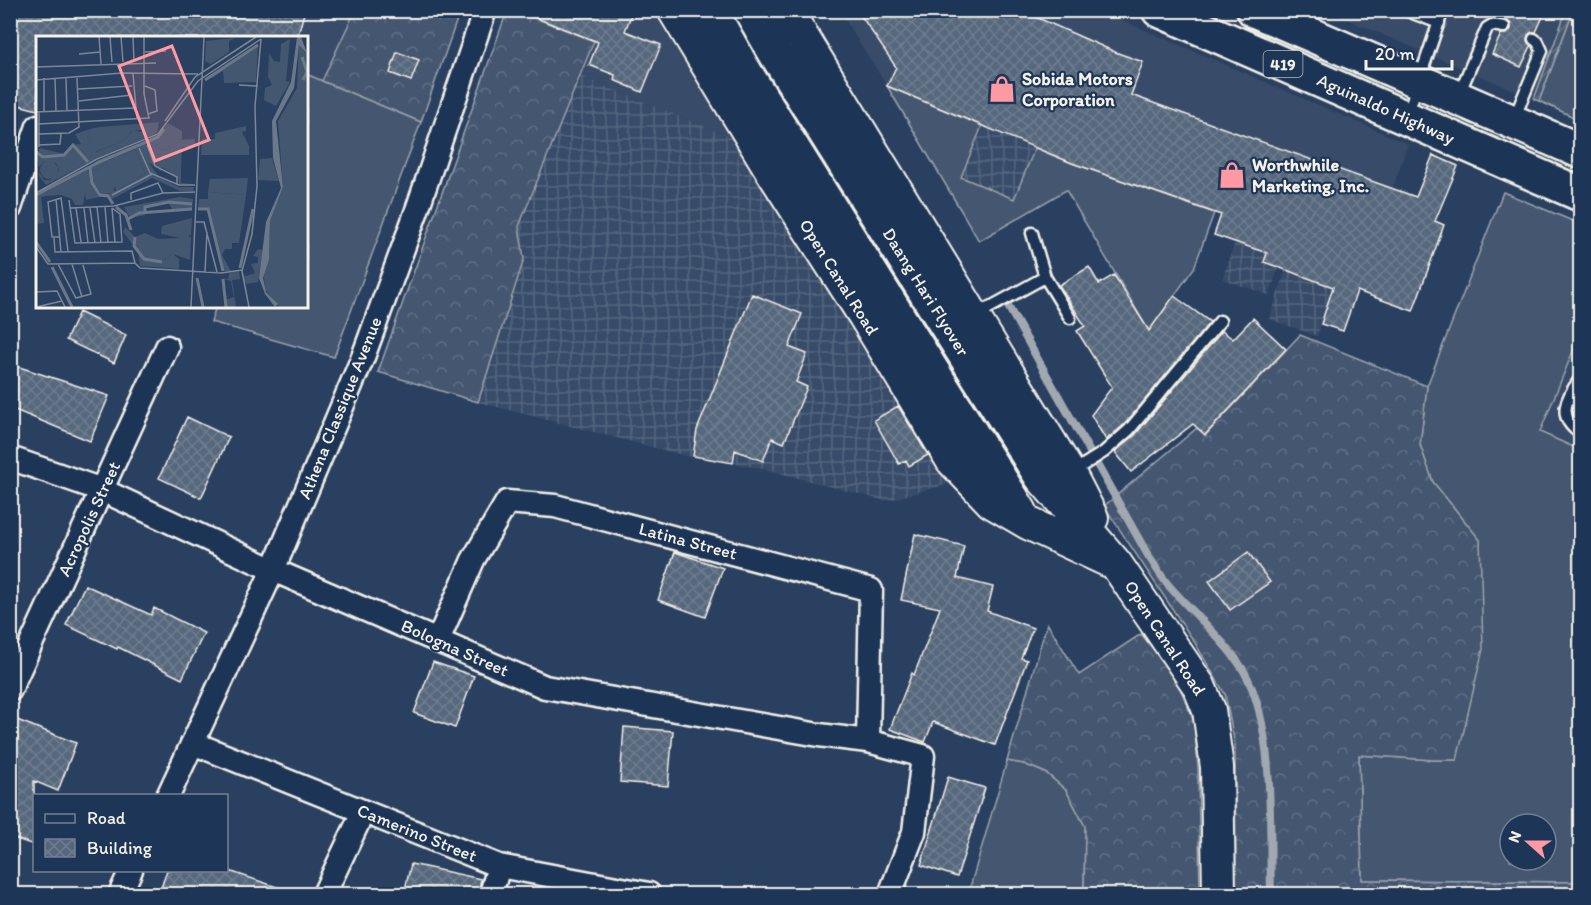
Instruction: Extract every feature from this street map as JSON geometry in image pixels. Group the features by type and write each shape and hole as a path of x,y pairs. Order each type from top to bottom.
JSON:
{"highway":[{"name":"Aguinaldo Highway","path":"1159,10 1581,194"},
{"name":"Aguinaldo Highway","path":"1254,10 1581,151"}],"main road":[{"name":"Open Canal Road","path":"675,10 770,168 864,315 952,460 992,502 1028,523 1116,564 1199,686 1209,710 1217,767 1219,894"},
{"name":"Daang Hari Flyover","path":"711,10 743,68 1028,523"},
{"name":"Daang Hari Flyover","path":"750,10 1041,477 1116,564"},
{"path":"786,10 973,317 1077,469 1116,564"}],"street":[{"name":"Athena Classique Avenue","path":"168,794 273,570 363,357 416,213 485,10"},
{"path":"10,208 36,132"},
{"name":"Acropolis Street","path":"10,690 17,657 102,490 167,347"},
{"name":"Bologna Street","path":"10,458 102,490 273,570 545,687 819,735 868,741 923,756 914,832 890,894"},
{"name":"Latina Street","path":"438,640 473,560 507,502 555,506 871,590 868,741"},
{"name":"Camerino Street","path":"193,743 499,866 649,894"},
{"path":"324,894 363,812"},
{"path":"491,894 499,866"},
{"path":"120,894 130,872"}],"lane":[{"path":"1404,10 1439,23"},
{"path":"1406,118 1443,10"},
{"path":"1458,98 1487,28 1492,25 1504,27"},
{"path":"1513,122 1542,51 1534,39"},
{"path":"1032,233 1045,277 1070,318"},
{"path":"973,317 1045,277"},
{"path":"1077,469 1104,452 1130,430 1220,321"},
{"path":"1581,379 1569,394 1565,408 1567,420 1581,433"}],"shaded area":[{"path":"10,11 355,11 322,81 308,75 308,36 36,36 36,110 11,103"},
{"path":"517,11 658,11 733,138 580,76 594,40"},
{"path":"839,11 1101,11 1408,144 1366,265 1071,163 887,86"},
{"path":"1327,11 1573,11 1539,101"},
{"path":"580,76 733,138 886,379 949,484 885,501 760,468 686,456 478,402 524,259 519,227"},
{"path":"982,126 1035,148 1014,199 961,177"},
{"path":"1242,222 1289,239 1269,295 1222,279"},
{"path":"1286,270 1333,287 1317,336 1269,319"},
{"path":"1580,334 1580,450 1540,433"}],"green space":[{"path":"355,11 460,11 421,122 322,81"},
{"path":"507,11 517,11 594,41 519,226 524,259 478,402 378,372"},
{"path":"1566,11 1573,11 1539,101 1534,99"},
{"path":"1573,11 1580,11 1580,120 1539,101"},
{"path":"308,75 421,122 334,357 211,322 215,308 308,308"},
{"path":"887,86 982,126 961,177 1014,199 1035,148 1214,213 1194,268 1149,331 1066,190 979,241"},
{"path":"1503,192 1580,224 1580,334 1540,432 1580,450 1580,882 1362,880 1359,755 1457,760 1480,540 1433,482 1420,445 1427,386"},
{"path":"1300,335 1427,386 1420,445 1433,482 1480,540 1483,649 1457,760 1359,755 1362,880 1580,882 1580,894 1236,894 1235,745 1225,694 1195,643 1104,506 1197,428 1206,435"},
{"path":"1047,623 1079,675 1141,634 1175,676 1194,722 1198,768 1200,894 1084,894 1085,826 1066,790 1046,773 1024,764 1007,761"},
{"path":"1007,761 1024,764 1046,773 1066,790 1085,826 1084,894 968,894"}],"building":[{"path":"10,10 305,10 298,36 36,36 36,110 10,103"},
{"path":"521,10 633,10 625,31 661,45 642,92 614,80 615,75 589,65 598,42 521,12"},
{"path":"857,10 1020,10 1143,62 1131,95 1416,197 1433,155 1458,166 1435,221 1444,225 1413,311 1357,291 1343,331 1321,324 1333,287 1264,262 1267,253 1214,235 1221,215 1072,163 887,86 896,67"},
{"path":"1511,10 1546,10 1536,32 1528,35 1527,41 1531,46 1521,67 1492,54 1501,34 1507,34 1511,29 1511,24 1507,20"},
{"path":"397,52 419,60 411,81 390,73"},
{"path":"1089,267 1099,284 1114,275 1149,331 1174,296 1210,322 1124,425 1106,440 1091,415 1112,387 1077,331 1085,326 1059,285"},
{"path":"752,294 802,314 789,347 807,354 796,382 807,387 784,443 772,438 763,461 735,450 733,463 693,456 697,430"},
{"path":"79,312 126,335 114,363 66,340"},
{"path":"1253,318 1286,349 1205,435 1193,424 1131,472 1115,452 1135,435 1222,331 1233,339"},
{"path":"10,364 109,396 90,441 10,408"},
{"path":"898,406 928,455 909,466 906,460 899,464 874,420"},
{"path":"187,417 229,437 201,498 159,478"},
{"path":"915,534 964,546 957,578 993,587 987,611 1033,628 1021,658 1027,660 995,745 933,722 925,742 890,729 940,608 901,600"},
{"path":"675,552 723,568 705,617 658,600"},
{"path":"1248,552 1270,582 1230,610 1209,581"},
{"path":"85,585 151,615 154,608 204,633 182,679 118,647 117,649 66,625"},
{"path":"433,662 474,676 455,728 414,713"},
{"path":"17,720 76,743 58,791 34,781 33,845 10,837 10,735"},
{"path":"624,727 673,731 668,786 620,782"},
{"path":"948,777 985,788 957,877 921,865"},
{"path":"411,864 481,879 478,894 404,894"},
{"path":"228,871 286,890 285,894 159,894 166,872"}],"waterway":[{"path":"1009,308 1149,557 1170,587 1238,662 1251,685 1265,742 1270,806 1271,894"}],"place":[{"name":"Sobida Motors Corporation","path":"1002,89"},
{"name":"Worthwhile Marketing, Inc.","path":"1232,175"}]}
